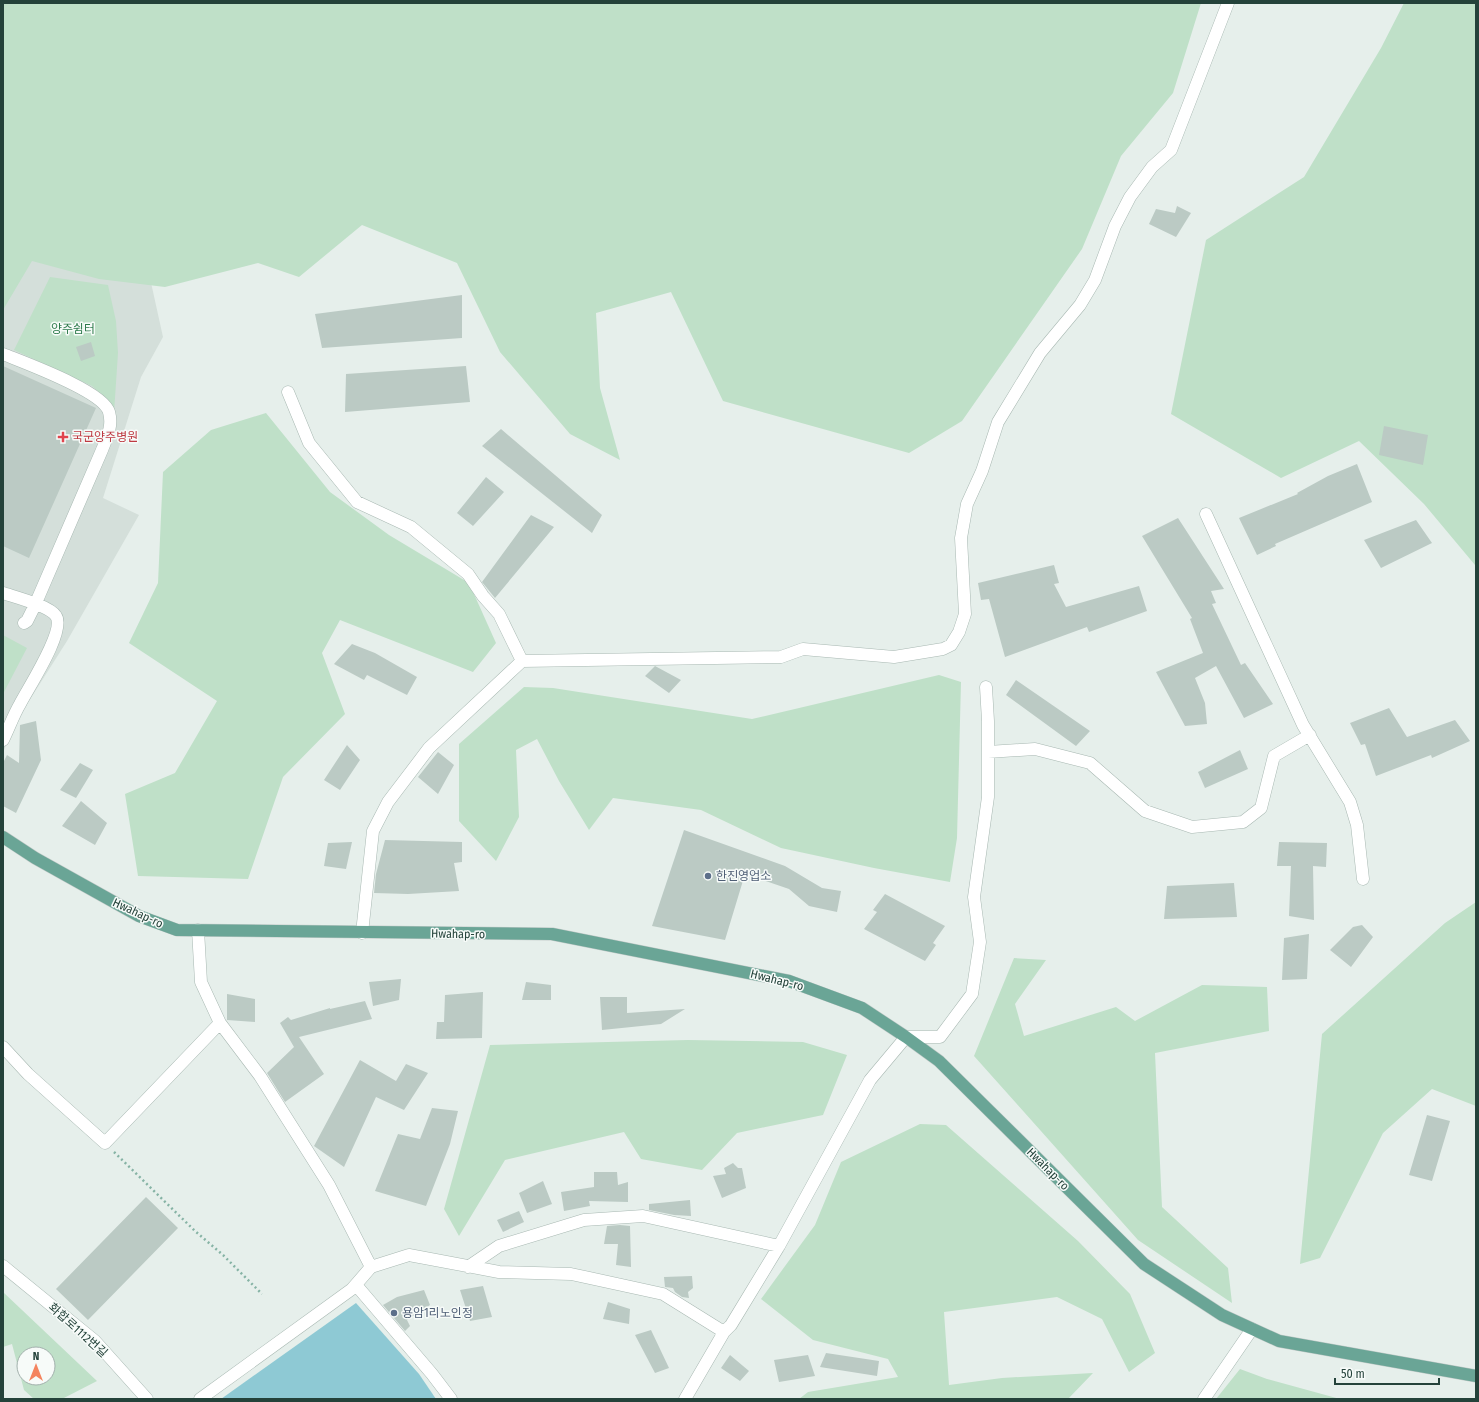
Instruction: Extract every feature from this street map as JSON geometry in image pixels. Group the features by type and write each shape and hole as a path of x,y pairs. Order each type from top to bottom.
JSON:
{"main road":[{"name":"Hwahap-ro","path":"3,837 34,858 139,916 177,930 552,934 789,981 862,1008 939,1061 1144,1264 1222,1315 1279,1341 1476,1376"}],"street":[{"path":"362,933 374,831 388,802 430,748 522,661 767,657 781,656 803,649 894,656 943,649 951,645 960,632 965,614 961,538 967,504 982,471 998,422 1040,354 1080,305 1095,280 1115,226 1130,197 1152,167 1171,150 1228,3"},
{"path":"3,354 85,390 105,404 110,418 109,431 102,450 35,605 27,621 24,623"},
{"path":"288,392 309,443 357,502 411,527 468,574 483,596 499,614 522,661"},
{"path":"1206,514 1303,725 1350,802 1357,825 1363,879"},
{"path":"3,592 54,613 58,625 52,643 18,706 3,740"},
{"path":"685,1399 724,1332 731,1325 779,1246 870,1080 906,1037 940,1037 972,994 980,942 974,897 988,797 986,687"},
{"path":"988,752 1035,749 1090,763 1145,811 1192,827 1243,822 1261,808 1274,756 1310,735"},
{"path":"198,930 201,982 220,1023 260,1076 329,1185 371,1267"},
{"path":"3,1048 28,1074 105,1143 220,1023"},
{"path":"468,1267 499,1246 584,1220 606,1218 642,1216 779,1246"},
{"path":"200,1399 356,1285 371,1267 409,1255 499,1272 571,1274 663,1294 724,1332"},
{"name":"화합로1112번길","path":"3,1266 95,1341 147,1399"},
{"path":"356,1285 432,1374 451,1399"},
{"path":"1204,1399 1252,1329"}],"path":[{"path":"105,1143 195,1232 223,1255 262,1294"}],"shaded area":[{"name":"국군양주병원","path":"3,3 137,219 163,337 141,377 103,498 139,515 67,641 20,715 3,752"}],"green space":[{"path":"3,3 1201,3 1173,93 1121,156 1082,249 962,421 909,453 723,401 671,292 596,313 600,388 620,460 570,434 500,352 457,263 362,225 299,277 258,263 165,287 99,279 32,261 3,310"},
{"path":"1404,3 1476,3 1476,572 1475,565 1424,504 1359,441 1281,478 1171,414 1206,240 1304,177 1381,48"},
{"name":"양주쉼터","path":"50,277 108,285 116,321 118,353 114,413 104,397 92,386 14,350"},
{"path":"266,413 330,492 389,535 469,583 496,643 473,672 340,620 322,653 345,714 283,777 248,879 138,876 125,794 175,773 217,701 129,643 158,583 163,472 211,430"},
{"path":"3,635 27,648 3,694"},
{"path":"939,675 961,682 957,838 950,882 874,868 781,848 701,810 613,798 589,830 559,781 537,739 516,750 519,817 496,861 459,821 459,744 524,687 553,688 752,719"},
{"path":"1476,902 1476,1106 1432,1089 1383,1133 1320,1258 1300,1264 1322,1034 1445,923"},
{"path":"1014,958 1046,960 1015,1004 1024,1036 1116,1007 1135,1021 1202,985 1267,987 1269,1031 1155,1053 1162,1207 1228,1268 1232,1303 1138,1240 974,1056"},
{"path":"688,1040 803,1042 847,1055 823,1115 737,1133 702,1170 641,1159 624,1132 505,1160 459,1236 444,1209 490,1045"},
{"path":"920,1124 946,1125 1078,1241 1130,1294 1155,1353 1129,1372 1102,1319 1057,1297 944,1312 949,1385 1002,1378 1093,1373 1068,1399 799,1399 808,1392 898,1377 888,1359 813,1340 761,1299 815,1225 841,1162"},
{"path":"3,1292 97,1381 62,1399 34,1399 24,1390 23,1386 56,1386 56,1346 16,1346 16,1359 12,1344 3,1347"},
{"path":"1240,1369 1267,1379 1340,1399 1216,1399"}],"water":[{"path":"356,1303 419,1374 436,1399 221,1399"}],"building":[{"path":"1177,206 1191,213 1176,237 1149,224 1156,209 1175,213"},
{"path":"462,295 462,338 322,348 315,314"},
{"path":"91,342 95,356 81,361 76,347"},
{"path":"3,366 96,408 29,558 3,546"},
{"path":"466,366 470,402 345,412 346,374"},
{"path":"1384,426 1428,435 1423,465 1379,455"},
{"path":"501,429 602,515 592,533 482,446"},
{"path":"1357,464 1372,502 1275,544 1276,546 1257,555 1239,518 1298,494 1297,493 1328,476"},
{"path":"486,477 504,492 473,526 457,513"},
{"path":"531,515 554,527 495,598 482,582"},
{"path":"1178,518 1224,589 1211,591 1216,603 1212,604 1241,665 1245,663 1273,704 1244,718 1216,666 1195,678 1205,703 1207,724 1185,726 1156,672 1203,653 1190,619 1192,618 1142,536"},
{"path":"1416,520 1432,543 1381,568 1364,540"},
{"path":"1054,565 1059,583 1054,584 1066,607 1139,586 1147,611 1089,632 1087,627 1005,657 989,599 981,600 978,583"},
{"path":"352,644 375,653 417,677 407,695 367,675 364,680 334,664"},
{"path":"655,666 681,680 669,693 645,676"},
{"path":"1016,680 1090,731 1076,746 1006,695"},
{"path":"1389,708 1407,737 1455,720 1470,741 1432,758 1431,755 1376,776 1365,744 1361,745 1350,723"},
{"path":"36,721 41,760 16,813 3,806 3,763 7,755 19,763 20,725"},
{"path":"347,745 360,760 340,790 324,780"},
{"path":"1240,750 1248,769 1205,788 1198,772"},
{"path":"438,752 454,765 438,794 418,777"},
{"path":"80,763 93,770 76,798 60,790"},
{"path":"81,801 107,823 95,845 62,826"},
{"path":"684,830 785,866 822,888 841,891 837,912 809,906 789,889 745,874 725,940 652,926"},
{"path":"385,840 462,842 462,862 454,863 459,891 408,894 374,893 376,874"},
{"path":"352,842 346,869 324,866 328,843"},
{"path":"1279,842 1327,843 1326,867 1313,866 1314,920 1289,916 1291,866 1277,866"},
{"path":"1234,883 1237,917 1164,919 1167,886"},
{"path":"885,894 945,926 933,943 936,945 925,961 864,929 877,912 873,910"},
{"path":"1362,925 1373,937 1351,967 1330,950 1353,927"},
{"path":"1309,934 1307,979 1282,980 1284,938"},
{"path":"401,979 399,1000 373,1006 369,982"},
{"path":"526,982 551,985 551,1000 522,1000"},
{"path":"483,992 482,1038 436,1039 437,1022 444,1022 445,995"},
{"path":"227,994 255,999 255,1022 227,1020"},
{"path":"600,997 627,997 627,1013 685,1009 661,1024 602,1030"},
{"path":"365,1001 372,1019 299,1037 324,1074 285,1102 267,1073 294,1047 280,1023 288,1017 291,1020 330,1008"},
{"path":"360,1060 396,1081 406,1064 428,1073 404,1110 376,1097 344,1167 314,1146"},
{"path":"432,1108 458,1111 450,1144 426,1206 375,1191 398,1134 420,1139"},
{"path":"1427,1115 1450,1121 1432,1181 1409,1175"},
{"path":"733,1163 738,1168 742,1168 746,1188 722,1198 713,1176 726,1174 724,1168"},
{"path":"594,1172 617,1172 618,1185 628,1182 628,1202 589,1201 590,1206 564,1211 561,1192 594,1187"},
{"path":"543,1181 552,1204 527,1213 519,1193"},
{"path":"146,1197 178,1228 88,1320 56,1289"},
{"path":"690,1200 691,1216 674,1215 649,1210 649,1204"},
{"path":"519,1211 524,1222 503,1232 497,1220"},
{"path":"607,1226 630,1226 631,1267 616,1265 618,1244 604,1244"},
{"path":"692,1276 693,1288 688,1292 689,1298 682,1297 675,1292 673,1288 665,1287 664,1277"},
{"path":"483,1286 492,1317 470,1321 460,1290"},
{"path":"424,1290 430,1305 407,1320 410,1326 405,1331 383,1305 397,1297"},
{"path":"608,1302 630,1309 629,1324 603,1319"},
{"path":"651,1330 669,1368 655,1373 635,1335"},
{"path":"826,1353 879,1361 877,1376 820,1367"},
{"path":"730,1355 749,1371 740,1381 721,1368"},
{"path":"808,1355 815,1376 779,1382 774,1360"}],"place":[{"name":"국군양주병원","path":"63,437"},
{"name":"한진영업소","path":"708,876"},
{"name":"용암1리노인정","path":"394,1313"}]}
